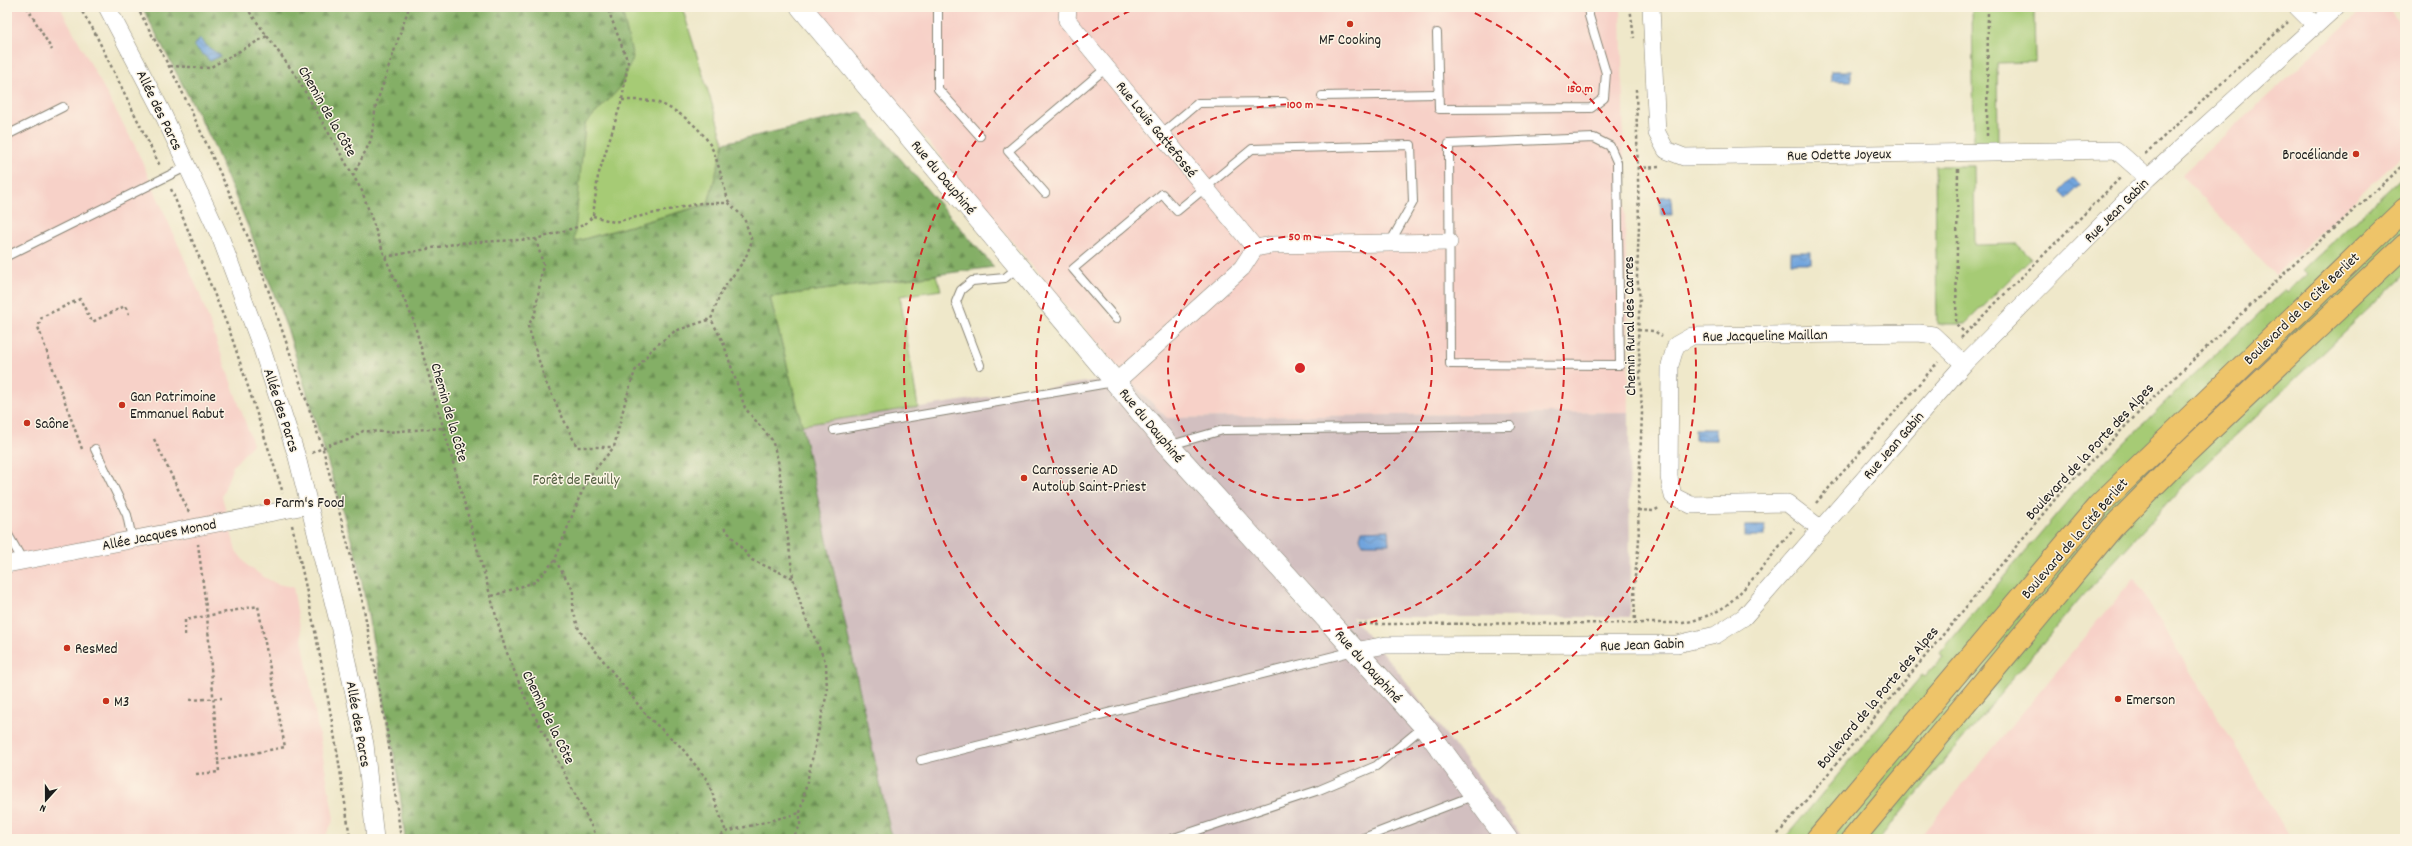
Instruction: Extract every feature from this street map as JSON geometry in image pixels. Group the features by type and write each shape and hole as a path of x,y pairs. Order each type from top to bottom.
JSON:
{"main road":[{"name":"Boulevard de la Cité Berliet","path":"1817,839 2098,506 2405,209"},
{"name":"Boulevard de la Cité Berliet","path":"1853,839 2112,528 2192,448 2405,245"}],"street":[{"name":"Allée des Parcs","path":"107,7 188,166 221,239 258,339 310,506 339,625 364,744 375,839"},
{"name":"Rue du Dauphiné","path":"801,7 1169,446 1424,726 1507,839"},
{"name":"Rue Louis Gattefossé","path":"1068,7 1067,20 1255,248"},
{"name":"Rue Odette Joyeux","path":"1650,7 1657,133 1666,150 1684,157 2116,150 2148,178"},
{"name":"Rue Jean Gabin","path":"1355,651 1386,645 1677,644 1716,635 1744,617 1964,364 2148,178 2336,7"},
{"path":"2299,9 2315,25"},
{"path":"1116,382 1242,268 1255,248 1272,245 1391,241 1449,242"},
{"name":"Rue Jacqueline Maillan","path":"1676,345 1692,336 1919,333 1933,335 1964,364"},
{"path":"1676,345 1670,365 1670,477 1673,496 1691,505 1788,503 1821,529"},
{"name":"Allée Jacques Monod","path":"15,563 132,539 310,506"}],"lane":[{"path":"938,7 938,89 980,136"},
{"path":"1437,33 1439,109 1591,108 1604,98 1606,73 1589,16 1589,7"},
{"path":"1045,193 1008,151 1106,68"},
{"path":"1322,96 1438,94"},
{"path":"1161,134 1198,103 1284,102"},
{"path":"7,135 63,107"},
{"path":"1594,138 1610,146 1618,162 1620,365 1450,364 1449,242 1448,144 1594,138"},
{"path":"1116,319 1073,269 1162,194 1177,211 1252,149 1411,146 1413,202 1391,241"},
{"path":"7,256 188,166"},
{"path":"980,364 956,302 961,290 972,281 1005,278 1018,266"},
{"path":"834,430 1116,382"},
{"path":"1169,446 1223,430 1511,426"},
{"path":"95,449 127,515 132,539"},
{"path":"7,533 15,563"},
{"path":"921,760 1355,651"},
{"path":"1171,839 1319,790 1376,766 1424,726"},
{"path":"1361,839 1476,795"}],"path":[{"path":"27,7 52,50"},
{"path":"79,7 93,29 166,177 230,332 289,510 311,609 338,749 350,839"},
{"name":"Chemin de la Côte","path":"246,7 296,76 362,191 385,257 413,320 442,428 492,596 505,648 524,695 598,839"},
{"path":"353,176 371,140 376,105 409,7"},
{"path":"385,257 459,244 536,239 584,225 593,216 598,176 622,100 628,62 607,7"},
{"path":"1630,7 1634,41"},
{"path":"1988,7 1988,142"},
{"path":"1331,624 1683,623 1703,618 1722,608 1736,595 1805,517 1948,350 2133,165 2299,9"},
{"path":"169,66 208,68 267,36"},
{"name":"Chemin Rural des Carres","path":"1635,645 1634,585 1639,542 1638,510 1642,413 1638,330 1640,299 1637,276 1639,224 1636,85"},
{"path":"492,596 535,582 555,560 579,498 592,473 614,447 625,402 635,370 652,349 675,331 710,319 721,292 744,259 752,241 744,218 729,203 714,152 705,137 690,122 662,104 643,100 622,100"},
{"name":"Boulevard de la Porte des Alpes","path":"1774,839 2062,492 2190,363 2291,267 2405,164"},
{"path":"1958,166 1956,324 1965,333"},
{"path":"593,216 614,222 701,203 729,203"},
{"path":"536,239 543,264 535,314 528,326 546,383 577,447 614,447"},
{"path":"83,450 38,327 42,317 80,299 92,322 125,306 129,314"},
{"path":"710,319 723,342 745,408 772,440 778,460 793,578 803,612 826,663 827,693 800,813 800,826 792,839"},
{"path":"1638,330 1654,331 1676,345"},
{"path":"323,449 333,443 349,440 364,431 386,432 442,428"},
{"path":"154,439 195,527 207,615 219,772 196,774"},
{"path":"1638,510 1654,511 1673,496"},
{"path":"724,528 752,560 793,578"},
{"path":"555,560 573,590 573,610 578,630 648,717 681,747 708,781 726,832"},
{"path":"185,635 184,620 258,606 285,747 218,760"},
{"path":"190,700 222,698"},
{"path":"716,839 726,832 800,813"}],"shaded area":[{"path":"7,7 60,7 135,146 199,292 253,444 233,466 222,496 236,551 248,566 262,576 277,584 293,587 334,819 324,839 7,839"},
{"path":"815,7 1621,7 1629,412 1167,418 1125,376"},
{"path":"2365,7 2389,7 2405,34 2405,153 2275,275 2181,175"},
{"path":"1125,376 1167,418 1629,412 1630,617 1352,617 1402,676 1524,839 892,839 802,425"},
{"path":"2134,578 2291,839 1918,839"}],"green space":[{"name":"Forêt de Feuilly","path":"142,7 621,7 633,58 619,89 585,124 574,242 708,204 724,143 860,112 994,267 770,297 802,425 892,839 405,839 398,775 358,562 289,334 252,236 212,141"},
{"path":"621,7 682,7 724,143 708,204 573,242 585,124 619,89 633,58"},
{"path":"1972,7 2034,7 2035,62 1997,63 1998,142 1974,143"},
{"path":"1935,166 1974,166 1975,245 2017,244 2031,258 1965,324 1937,324"},
{"path":"2405,174 2405,274 2191,478 2082,596 1879,839 1784,839 1922,675 1925,677 1943,657 1940,653 2075,492 2168,399 2285,289 2287,292 2307,274 2303,270"},
{"path":"936,275 941,290 900,296 918,407 802,425 770,297"}],"water":[{"path":"200,38 208,47 221,56 210,61 194,46"},
{"path":"1831,71 1851,71 1851,81 1831,81"},
{"path":"2073,178 2081,185 2067,198 2060,191"},
{"path":"1671,196 1672,215 1661,215 1660,197"},
{"path":"1791,252 1811,252 1811,263 1791,263"},
{"path":"1695,429 1716,429 1716,440 1695,440"},
{"path":"1745,526 1765,526 1765,536 1745,536"},
{"path":"1388,530 1389,544 1362,544 1360,538 1362,531"}],"place":[{"name":"MF Cooking","path":"1350,24"},
{"name":"Brocéliande","path":"2356,154"},
{"name":"Gan Patrimoine Emmanuel Rabut","path":"122,405"},
{"name":"Saône","path":"27,423"},
{"name":"Carrosserie AD Autolub Saint-Priest","path":"1024,478"},
{"name":"Farm's Food","path":"267,502"},
{"name":"ResMed","path":"67,648"},
{"name":"Emerson","path":"2118,699"},
{"name":"M3","path":"106,701"}]}
